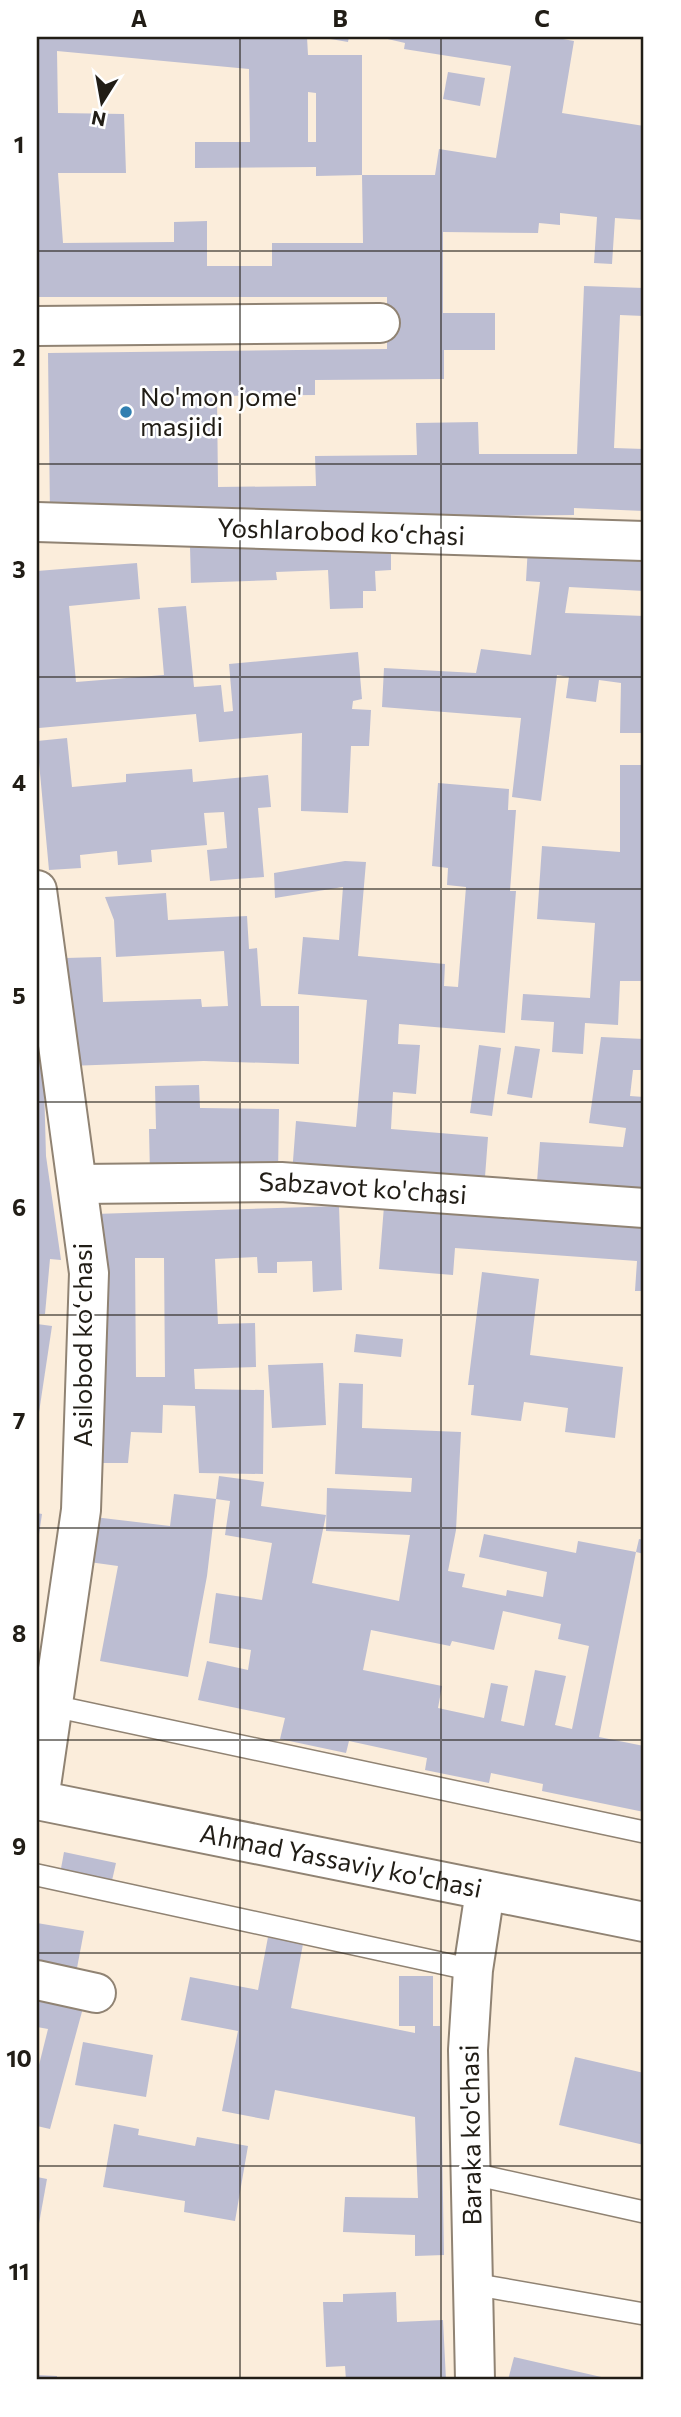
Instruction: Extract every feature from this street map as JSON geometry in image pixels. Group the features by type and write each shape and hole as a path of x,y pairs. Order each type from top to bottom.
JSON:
{"street":[{"path":"37,326 380,323"},
{"name":"Yoshlarobod koʻchasi","path":"37,522 644,541"},
{"name":"Asilobod koʻchasi","path":"37,890 89,1273 81,1510 45,1704 38,1800"},
{"name":"Sabzavot ko'chasi","path":"79,1184 281,1182 644,1208"},
{"name":"Ahmad Yassaviy ko'chasi","path":"38,1800 644,1922"},
{"name":"Baraka ko'chasi","path":"475,2380 473,2174 468,2050 473,1970 485,1891"},
{"path":"37,1980 96,1993"}],"lane":[{"path":"45,1704 644,1832"},
{"path":"37,1875 473,1970"},
{"path":"473,2174 644,2212"},
{"path":"473,2284 644,2314"}],"building":[{"path":"37,37 307,37 308,55 362,55 362,175 435,175 439,149 496,158 511,66 404,49 405,43 379,37 552,37 574,41 562,113 644,126 644,220 615,218 612,264 594,263 597,217 560,213 560,225 539,223 538,233 443,232 443,313 495,313 495,350 444,350 444,379 315,380 315,395 217,396 218,487 316,486 315,456 417,455 416,423 478,422 479,454 577,454 584,286 644,288 644,316 620,315 614,448 644,449 644,511 574,508 574,515 316,518 50,515 48,353 387,349 387,297 37,297","holes":["57,51 249,69 250,142 195,142 195,168 316,167 316,176 362,175 363,243 272,243 272,266 207,266 207,221 174,222 174,242 63,243 58,173 126,173 124,114 58,113","308,92 316,93 316,142 308,142"]},
{"path":"319,37 349,37 348,42"},
{"path":"448,72 485,78 480,106 443,99"},
{"path":"360,541 361,553 391,552 391,570 375,571 376,591 363,591 363,608 330,609 328,570 276,572 277,580 191,583 190,547"},
{"path":"528,546 644,552 644,591 569,587 565,613 644,616 644,733 620,733 621,683 599,680 596,702 566,698 569,677 557,675 541,801 512,797 521,718 382,707 384,668 476,673 481,649 531,655 540,582 526,581"},
{"path":"137,563 140,599 69,606 76,682 164,675 158,608 186,606 194,687 221,685 224,712 233,711 229,664 358,652 362,699 353,701 352,709 371,710 369,746 351,746 348,813 301,811 302,733 199,742 196,714 39,728 37,571"},
{"path":"67,738 72,787 126,782 126,774 192,769 193,782 268,775 271,807 258,808 264,877 210,881 207,850 227,848 224,812 204,813 207,845 151,850 152,862 118,865 117,851 80,855 81,868 49,870 37,741"},
{"path":"620,765 644,765 644,981 620,981 618,1025 585,1023 583,1054 552,1052 554,1022 521,1020 523,994 590,998 595,923 537,919 542,846 620,852"},
{"path":"438,783 509,789 508,810 516,810 510,891 516,891 505,1033 399,1024 398,1044 420,1045 416,1094 393,1092 391,1129 488,1137 484,1190 292,1174 296,1121 356,1127 367,1000 298,994 303,937 339,940 343,887 275,898 274,873 345,861 366,862 358,956 445,964 444,986 458,987 466,887 447,885 448,868 432,866"},
{"path":"166,893 168,920 247,916 249,949 257,948 261,1006 299,1006 299,1064 204,1061 69,1066 66,958 101,957 103,1002 201,999 202,1007 228,1006 224,951 116,957 114,920 105,897"},
{"path":"37,1024 44,1084 46,1156 61,1260 50,1259 45,1314 37,1314"},
{"path":"601,1037 644,1039 644,1070 633,1070 630,1096 644,1097 644,1201 536,1195 540,1142 623,1147 626,1128 589,1123"},
{"path":"479,1045 501,1048 492,1116 470,1113"},
{"path":"515,1046 540,1049 532,1098 507,1094"},
{"path":"199,1085 200,1108 279,1109 278,1175 150,1174 149,1129 156,1129 155,1086"},
{"path":"339,1206 342,1290 313,1292 312,1261 277,1262 277,1273 258,1273 257,1257 215,1259 218,1324 255,1323 256,1367 194,1369 195,1389 264,1390 263,1474 199,1473 195,1406 163,1405 162,1433 131,1432 128,1463 98,1463 95,1214","holes":["135,1258 164,1258 165,1377 136,1377"]},
{"path":"384,1206 644,1225 644,1291 635,1291 637,1261 455,1248 453,1275 379,1269"},
{"path":"482,1272 539,1279 530,1355 623,1367 615,1438 565,1432 568,1408 524,1402 521,1421 471,1415 474,1385 468,1385"},
{"path":"37,1324 52,1326 38,1419 37,1419"},
{"path":"356,1334 403,1339 401,1357 354,1352"},
{"path":"323,1363 326,1425 272,1428 268,1365"},
{"path":"339,1383 363,1384 362,1428 461,1432 456,1530 448,1571 465,1574 462,1587 506,1596 507,1590 543,1597 547,1572 479,1557 484,1534 576,1553 578,1541 636,1552 599,1737 644,1746 644,1812 542,1791 543,1784 491,1773 489,1783 425,1770 427,1758 349,1741 346,1753 280,1739 285,1718 198,1700 207,1661 248,1670 251,1650 209,1643 216,1593 262,1600 272,1543 225,1535 230,1501 216,1499 219,1476 264,1482 261,1506 326,1515 312,1583 399,1601 410,1535 326,1531 327,1488 411,1492 412,1478 335,1474","holes":["503,1611 561,1624 558,1639 589,1646 572,1729 555,1725 566,1676 535,1670 524,1726 501,1721 508,1686 491,1683 484,1718 438,1708 442,1686 363,1670 371,1630 450,1646 452,1641 494,1650"]},
{"path":"174,1494 216,1499 207,1576 188,1677 100,1661 118,1566 89,1562 94,1517 170,1526"},
{"path":"37,1513 42,1514 38,1541 37,1540"},
{"path":"639,1539 644,1540 644,1554 636,1552"},
{"path":"64,1852 116,1863 111,1885 60,1874"},
{"path":"37,1923 84,1931 77,1968 37,1961"},
{"path":"268,1937 303,1944 291,2008 415,2033 415,2026 399,2026 399,1976 433,1976 433,2026 440,2026 444,2255 415,2256 415,2235 343,2232 345,2197 418,2198 415,2117 275,2090 269,2120 222,2111 238,2031 181,2020 190,1977 258,1990"},
{"path":"37,1995 83,2008 50,2129 37,2126 37,2073 48,2029 37,2027"},
{"path":"83,2042 153,2055 146,2097 75,2085"},
{"path":"575,2057 644,2073 644,2145 559,2125"},
{"path":"114,2124 139,2129 138,2135 195,2146 197,2137 248,2146 235,2221 184,2212 185,2201 103,2187"},
{"path":"37,2177 47,2179 38,2229 37,2229"},
{"path":"396,2292 397,2322 443,2320 446,2380 346,2380 345,2366 326,2367 323,2302 343,2302 343,2294"},
{"path":"514,2357 610,2379 610,2380 508,2380"},
{"path":"37,2375 57,2376 57,2380 37,2380"}],"place":[{"name":"No'mon jome' masjidi","path":"126,412"}]}
